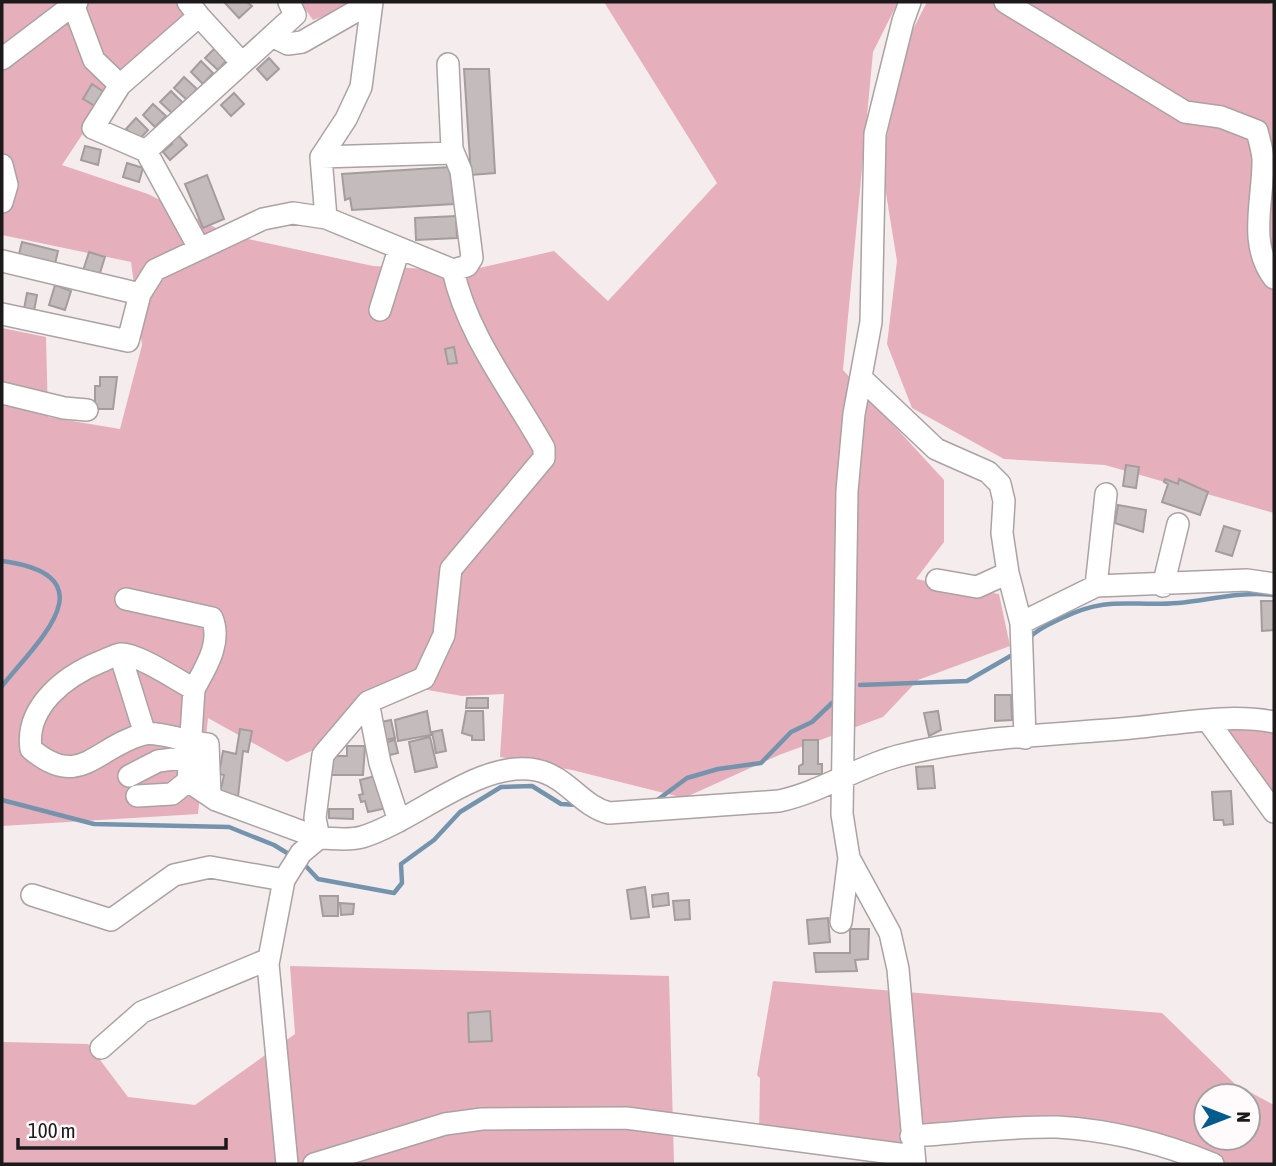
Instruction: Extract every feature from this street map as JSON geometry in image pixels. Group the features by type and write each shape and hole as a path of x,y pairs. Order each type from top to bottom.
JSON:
{"street":[{"path":"146,151 295,15 289,2"},
{"path":"272,36 288,44 302,42 372,2"},
{"path":"326,218 321,157 346,119 361,87 372,2"},
{"path":"841,922 849,858 842,814 847,491 854,414 871,322 875,134 902,21 910,2"},
{"path":"1005,2 1185,112 1222,117 1257,131 1263,156 1258,222 1263,264 1274,278"},
{"path":"2,59 75,3 94,60 120,85"},
{"path":"200,248 146,151 93,128 120,85 194,9 242,63"},
{"path":"2,314 128,341 140,294 155,270 262,219 293,213 326,218 453,270 467,266 472,258 461,171 453,153 448,65"},
{"path":"321,157 453,153"},
{"path":"2,164 7,185 2,202"},
{"path":"380,310 399,249"},
{"path":"2,261 140,294"},
{"path":"319,838 315,818 323,755 368,702 424,678 444,635 451,569 544,458 544,448 481,341 456,287 453,270"},
{"path":"861,378 927,442 988,472 1000,484 1004,501 1002,533 1007,573 1021,623 1025,738"},
{"path":"2,393 64,408 87,410"},
{"path":"1096,586 1106,494"},
{"path":"1163,586 1178,524"},
{"path":"937,580 977,587 1007,573"},
{"path":"1021,623 1096,586 1163,586 1247,580 1274,584"},
{"path":"126,599 212,618 217,629 212,656 194,689 188,781 172,794 137,796"},
{"path":"190,750 145,734 65,769 49,764 32,749 29,734 38,713 61,682 78,671 120,654 134,658 194,689"},
{"path":"120,654 145,734"},
{"path":"368,702 380,763 399,821"},
{"path":"188,781 210,796 242,811 319,838 359,838 399,821 485,776 501,772 536,770 562,780 593,809 609,813 779,801 803,796 899,755 964,744 1223,719 1274,722"},
{"path":"1208,721 1274,813"},
{"path":"129,776 159,761 208,744 210,796"},
{"path":"287,1164 269,959 284,880 302,853 319,838"},
{"path":"849,858 890,933 898,969 913,1152"},
{"path":"32,895 110,920 174,875 210,867 284,880"},
{"path":"101,1048 142,1012 269,959"},
{"path":"314,1164 445,1124 482,1119 626,1118 913,1152 1056,1127 1177,1149 1213,1164"}],"shaded area":[{"path":"2,2 181,2 192,14 121,76 62,165 148,194 230,235 373,266 466,271 554,251 608,301 717,183 604,2 898,2 873,52 843,370 944,480 944,542 916,579 999,594 1010,646 918,680 883,717 779,755 684,798 572,770 500,757 504,694 462,696 422,689 368,699 333,741 287,762 208,718 198,814 2,826 2,328 46,337 48,417 120,429 142,345 131,262 2,235"},
{"path":"300,2 364,2 313,20"},
{"path":"927,2 1267,2 1274,5 1274,513 1105,465 1004,459 912,408 887,344 897,261 881,163 909,37"},
{"path":"1274,729 1274,802 1223,730"},
{"path":"290,966 669,976 674,1164 2,1164 2,1042 88,1044 128,1097 195,1105 295,1034"},
{"path":"773,981 1162,1013 1233,1082 1192,1082 1192,1152 1262,1152 1262,1099 1274,1105 1274,1164 1211,1164 1145,1139 1047,1133 912,1136 913,1153 759,1135 760,1078 757,1075"}],"building":[{"path":"224,2 247,2 252,6 239,18"},
{"path":"216,47 228,59 218,70 205,58"},
{"path":"269,58 279,69 267,80 257,69"},
{"path":"201,61 213,73 203,84 191,72"},
{"path":"464,69 489,69 495,173 471,175"},
{"path":"184,77 197,89 187,100 174,88"},
{"path":"92,84 104,92 95,106 83,99"},
{"path":"171,91 183,103 173,114 160,102"},
{"path":"234,93 244,104 231,116 221,105"},
{"path":"153,104 166,116 155,127 143,115"},
{"path":"136,118 148,130 138,141 126,129"},
{"path":"176,133 187,145 170,160 163,152 172,144 168,140"},
{"path":"85,146 101,150 98,165 81,160"},
{"path":"127,163 143,168 139,182 123,177"},
{"path":"450,167 454,204 352,210 350,198 345,200 342,174"},
{"path":"207,175 224,219 203,228 185,184"},
{"path":"456,216 457,238 416,240 415,218"},
{"path":"22,242 58,251 55,264 18,258"},
{"path":"89,252 105,257 99,276 83,271"},
{"path":"55,285 71,291 65,310 49,305"},
{"path":"27,293 37,295 34,311 24,309"},
{"path":"454,347 457,363 448,364 445,349"},
{"path":"100,377 117,377 113,409 95,409 95,386 100,386"},
{"path":"1126,465 1139,467 1136,488 1123,486"},
{"path":"1165,479 1178,484 1179,479 1208,492 1200,515 1162,502 1168,484 1164,482"},
{"path":"1118,505 1146,510 1143,532 1115,523"},
{"path":"1224,526 1240,531 1232,556 1216,551"},
{"path":"1261,601 1274,601 1274,630 1262,631"},
{"path":"995,695 1011,695 1012,720 995,721"},
{"path":"467,698 488,698 488,708 466,708"},
{"path":"427,711 431,735 398,741 395,720"},
{"path":"466,711 483,711 484,740 472,740 472,736 462,733"},
{"path":"938,711 941,730 929,736 924,713"},
{"path":"391,720 395,738 380,741 376,723"},
{"path":"240,729 252,731 248,752 243,751 238,797 220,793 224,775 219,774 223,751 236,754"},
{"path":"442,730 446,751 436,753 432,732"},
{"path":"430,737 437,767 415,772 409,742"},
{"path":"395,740 398,753 386,756 383,743"},
{"path":"803,740 818,740 818,764 822,764 822,774 799,774 799,766 803,764"},
{"path":"347,746 365,746 363,775 330,775 330,756 347,756"},
{"path":"933,766 935,788 918,789 916,767"},
{"path":"379,775 387,808 368,812 365,801 361,802 359,795 363,794 360,780"},
{"path":"1231,791 1233,824 1224,825 1223,820 1214,820 1212,792"},
{"path":"329,809 353,809 353,819 329,818"},
{"path":"645,887 649,917 631,919 627,890"},
{"path":"668,893 669,905 653,907 652,895"},
{"path":"320,896 338,896 338,916 323,916"},
{"path":"689,900 690,919 675,920 673,901"},
{"path":"340,903 354,904 353,914 341,915"},
{"path":"828,918 830,942 809,944 807,920"},
{"path":"850,929 869,929 868,959 855,960 857,971 816,972 814,953 850,953"},
{"path":"490,1011 492,1041 469,1042 468,1013"}],"waterway":[{"path":"2,561 35,569 53,580 60,595 57,612 47,630 2,686"},
{"path":"1030,637 1053,622 1079,611 1107,604 1161,604 1250,594 1274,595"},
{"path":"860,685 967,681 1014,654"},
{"path":"656,801 687,778 718,769 761,763 791,732 812,722 832,703"},
{"path":"302,862 318,879 394,893 402,883 401,864 434,840 460,812 501,787 532,786 561,804 578,805"},
{"path":"2,800 94,824 229,827 274,845 292,856"}]}
